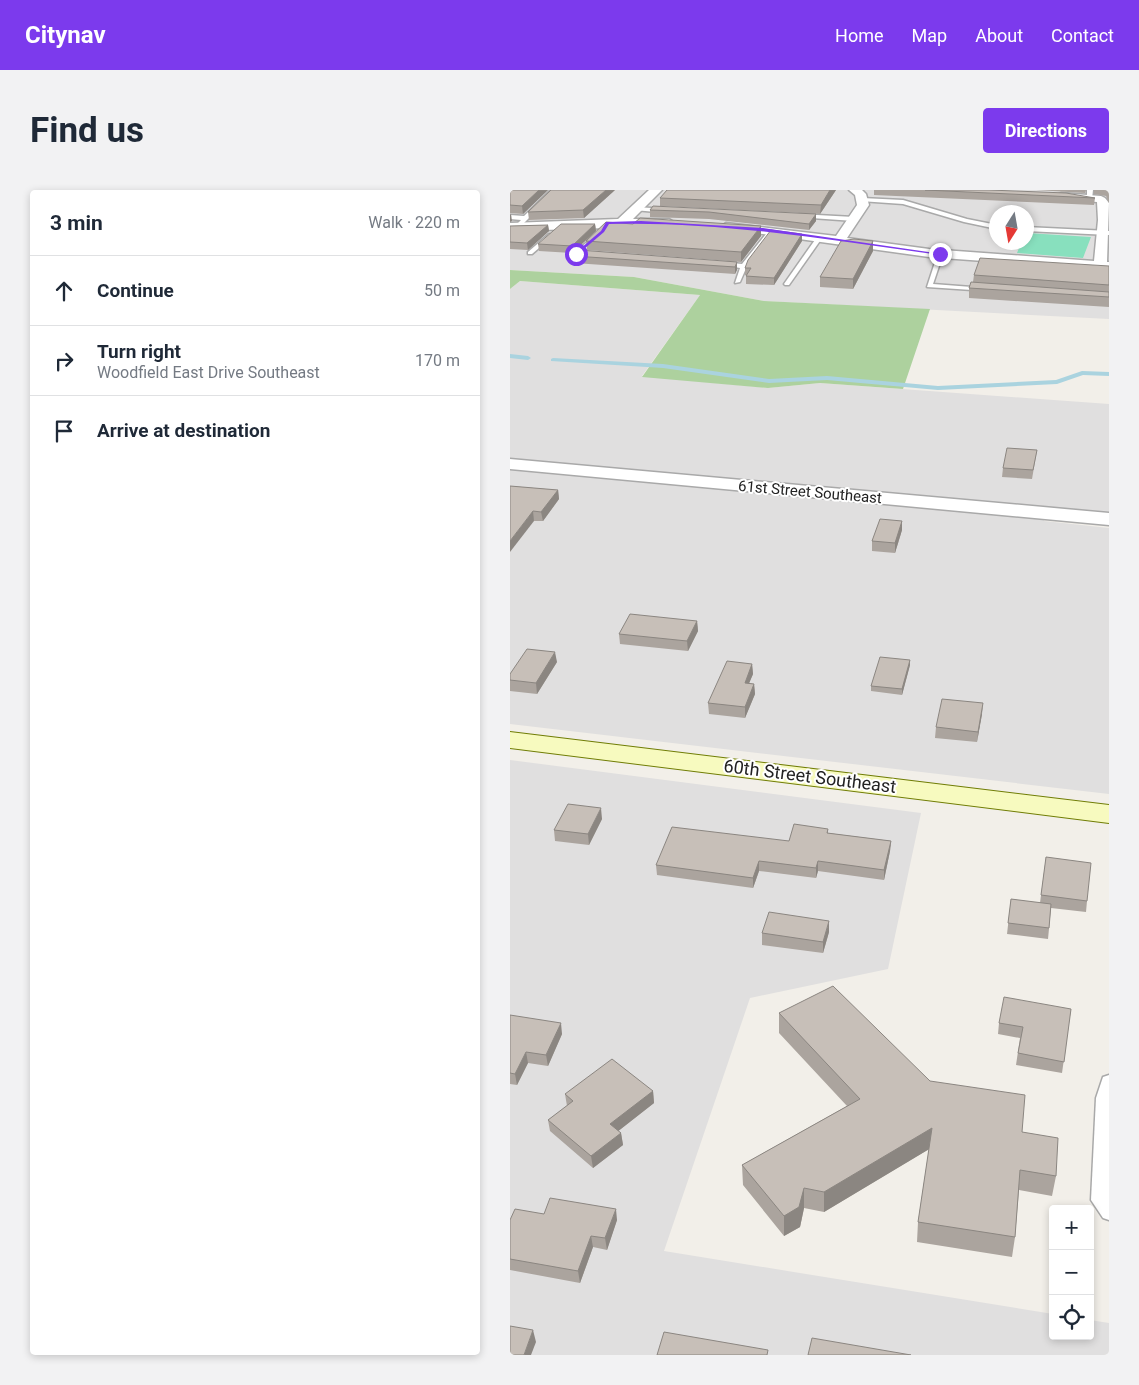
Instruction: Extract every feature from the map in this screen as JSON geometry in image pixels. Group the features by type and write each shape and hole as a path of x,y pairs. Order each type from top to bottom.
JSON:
{"main road":[{"name":"60th Street Southeast","path":"510,740 1109,814"}],"street":[{"path":"622,222 656,190"},
{"path":"714,226 770,231 940,254 1104,266 1107,203 1090,194 1046,195"},
{"path":"839,241 863,205 858,195"},
{"path":"516,222 558,224 622,222 685,224"},
{"name":"61st Street Southeast","path":"510,464 1109,519"}],"lane":[{"path":"516,222 554,190"},
{"path":"858,195 903,202 966,221 989,226"},
{"path":"636,209 675,211"},
{"path":"794,216 854,219"},
{"path":"596,256 576,254 602,232 607,223"},
{"path":"530,253 559,228 558,224"},
{"path":"1034,229 1106,233"},
{"path":"737,282 744,266 770,231"},
{"path":"787,284 819,238"},
{"path":"940,254 929,286 996,291"},
{"path":"714,264 744,266"},
{"path":"1109,1081 1104,1098 1100,1200 1109,1213"}],"shaded area":[{"path":"510,190 1109,190 1109,319 764,301 634,277 510,270"},
{"path":"520,281 700,295 642,376 768,388 820,383 1109,404 1109,512 1047,507 1044,521 1109,528 1109,794 510,724 510,289"},
{"path":"510,760 921,813 888,969 750,998 664,1251 1049,1313 1049,1340 1094,1340 1094,1321 1109,1323 1109,1355 510,1355"}],"green space":[{"path":"1034,233 1091,237 1083,258 1017,253 1018,250 1034,250"},
{"path":"510,270 634,277 764,301 930,309 903,389 820,383 768,388 642,377 700,295 520,281 510,289"}],"building":[{"path":"510,190 539,190 522,206 510,205"},
{"path":"551,190 606,190 583,210 528,212"},
{"path":"667,190 830,190 821,205 660,198"},
{"path":"925,190 1066,193 1095,198"},
{"path":"653,206 816,214 809,224 709,212 650,210"},
{"path":"640,218 761,226 741,252 586,241 606,222 633,224"},
{"path":"561,224 595,224 572,246 538,244"},
{"path":"548,225 527,243 510,242 510,226"},
{"path":"771,230 802,234 774,278 746,276 751,268 745,268 748,260"},
{"path":"854,239 873,241 853,279 820,277 841,241"},
{"path":"579,250 737,262 735,267 574,256"},
{"path":"980,258 1109,266 1109,285 974,275"},
{"path":"971,282 1109,292 1109,297 969,288"},
{"path":"1007,448 1037,450 1033,470 1003,468"},
{"path":"510,486 558,490 541,512 533,511 510,541"},
{"path":"880,519 902,521 895,543 872,541"},
{"path":"630,614 697,621 687,641 619,634"},
{"path":"527,649 555,652 536,683 510,680 510,674"},
{"path":"880,657 910,660 902,689 871,686"},
{"path":"727,661 752,664 745,683 754,684 745,707 708,703"},
{"path":"942,699 983,703 978,732 936,727"},
{"path":"568,804 601,808 588,834 554,830"},
{"path":"794,824 828,829 827,833 891,841 884,870 818,861 816,868 759,861 753,878 656,865 672,827 789,841"},
{"path":"1046,857 1091,863 1087,901 1041,895"},
{"path":"1011,899 1051,904 1049,928 1008,923"},
{"path":"769,912 829,921 823,942 762,933"},
{"path":"833,986 930,1081 1025,1095 1022,1132 1058,1138 1056,1176 1020,1170 1015,1237 918,1222 932,1128 824,1192 804,1188 799,1207 784,1216 742,1165 860,1099 779,1013"},
{"path":"1004,997 1071,1009 1064,1062 1018,1053 1023,1027 999,1023"},
{"path":"510,1015 561,1023 546,1055 526,1052 515,1074 510,1073"},
{"path":"612,1059 653,1091 610,1124 621,1133 591,1156 548,1120 573,1101 565,1094"},
{"path":"550,1198 616,1209 605,1238 591,1236 578,1271 510,1259 510,1220 515,1209 544,1214"},
{"path":"510,1326 533,1330 524,1355 510,1355"},
{"path":"664,1332 768,1350 767,1355 657,1355"},
{"path":"812,1338 911,1355 808,1355"}],"waterway":[{"path":"510,356 528,358"},
{"path":"553,360 663,366 769,381 827,378 938,388 1057,382 1082,373 1109,374"}],"route":[{"path":"576,254 602,232 607,223 641,222 763,230 940,254"}]}
